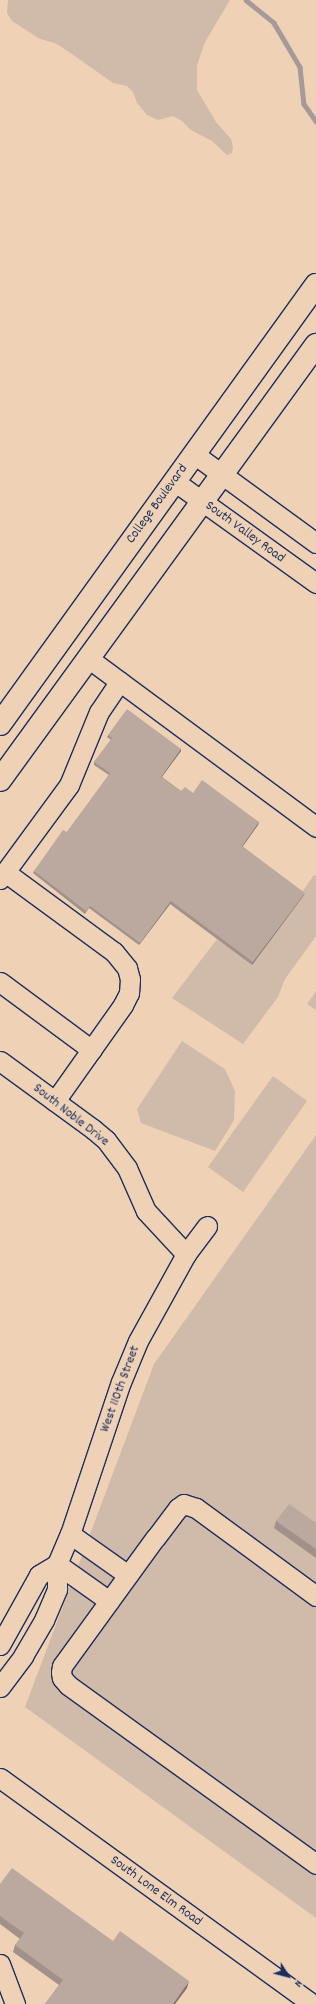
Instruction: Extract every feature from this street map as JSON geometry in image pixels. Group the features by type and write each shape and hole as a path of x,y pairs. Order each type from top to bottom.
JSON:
{"main road":[{"name":"College Boulevard","path":"0,724 316,285"},
{"path":"0,780 316,345"}],"street":[{"path":"194,454 316,543"},
{"name":"South Valley Road","path":"174,481 316,583"},
{"path":"88,658 316,827"},
{"path":"55,1101 123,1005 129,993 130,979 127,968 114,952 3,875 69,784 99,712 120,681"},
{"path":"0,982 92,1050"},
{"name":"South Noble Drive","path":"0,1062 93,1129 118,1154 127,1168 146,1211 186,1254"},
{"name":"West 110th Street","path":"0,1687 23,1656 44,1620 57,1589 57,1564 70,1534 121,1382 135,1348 153,1311 186,1254 207,1226"},
{"path":"316,1596 196,1508 184,1504 178,1508 128,1575 62,1666 61,1672 65,1682 316,1864"},
{"path":"70,1534 128,1575"},
{"path":"0,1645 39,1575 57,1564 109,1601"},
{"name":"South Lone Elm Road","path":"0,1778 312,2004"},
{"path":"0,1964 15,2004"}],"shaded area":[{"path":"8,0 230,0 205,42 197,65 197,90 216,122 231,139 233,147 232,153 227,155 212,141 191,130 182,121 173,116 158,120 147,115 137,103 133,92 127,86 113,83 55,43 40,39 12,21 7,13"},
{"path":"314,875 316,876 316,936 285,979 278,997 243,1044 172,998 217,939 252,965 304,894 302,892"},
{"path":"316,991 316,1010 307,1004"},
{"path":"182,1041 225,1069 235,1091 234,1120 215,1151 141,1123 137,1109"},
{"path":"273,1076 307,1101 243,1192 208,1167"},
{"path":"316,1135 316,1918 25,1707 154,1364"}],"building":[{"path":"127,709 181,749 161,777 181,791 185,787 193,793 202,780 259,822 242,846 305,893 253,962 171,901 140,943 90,906 86,911 34,871 63,830 67,832 110,773 94,762 112,738 108,735"},
{"path":"289,1504 316,1523 316,1549 276,1521"},
{"path":"12,1868 113,1941 120,1931 189,1981 173,2004 45,2004 63,1980 15,1945 24,1933 0,1916 0,1884"}],"waterway":[{"path":"246,0 274,23 300,67 304,104 316,121"}]}
